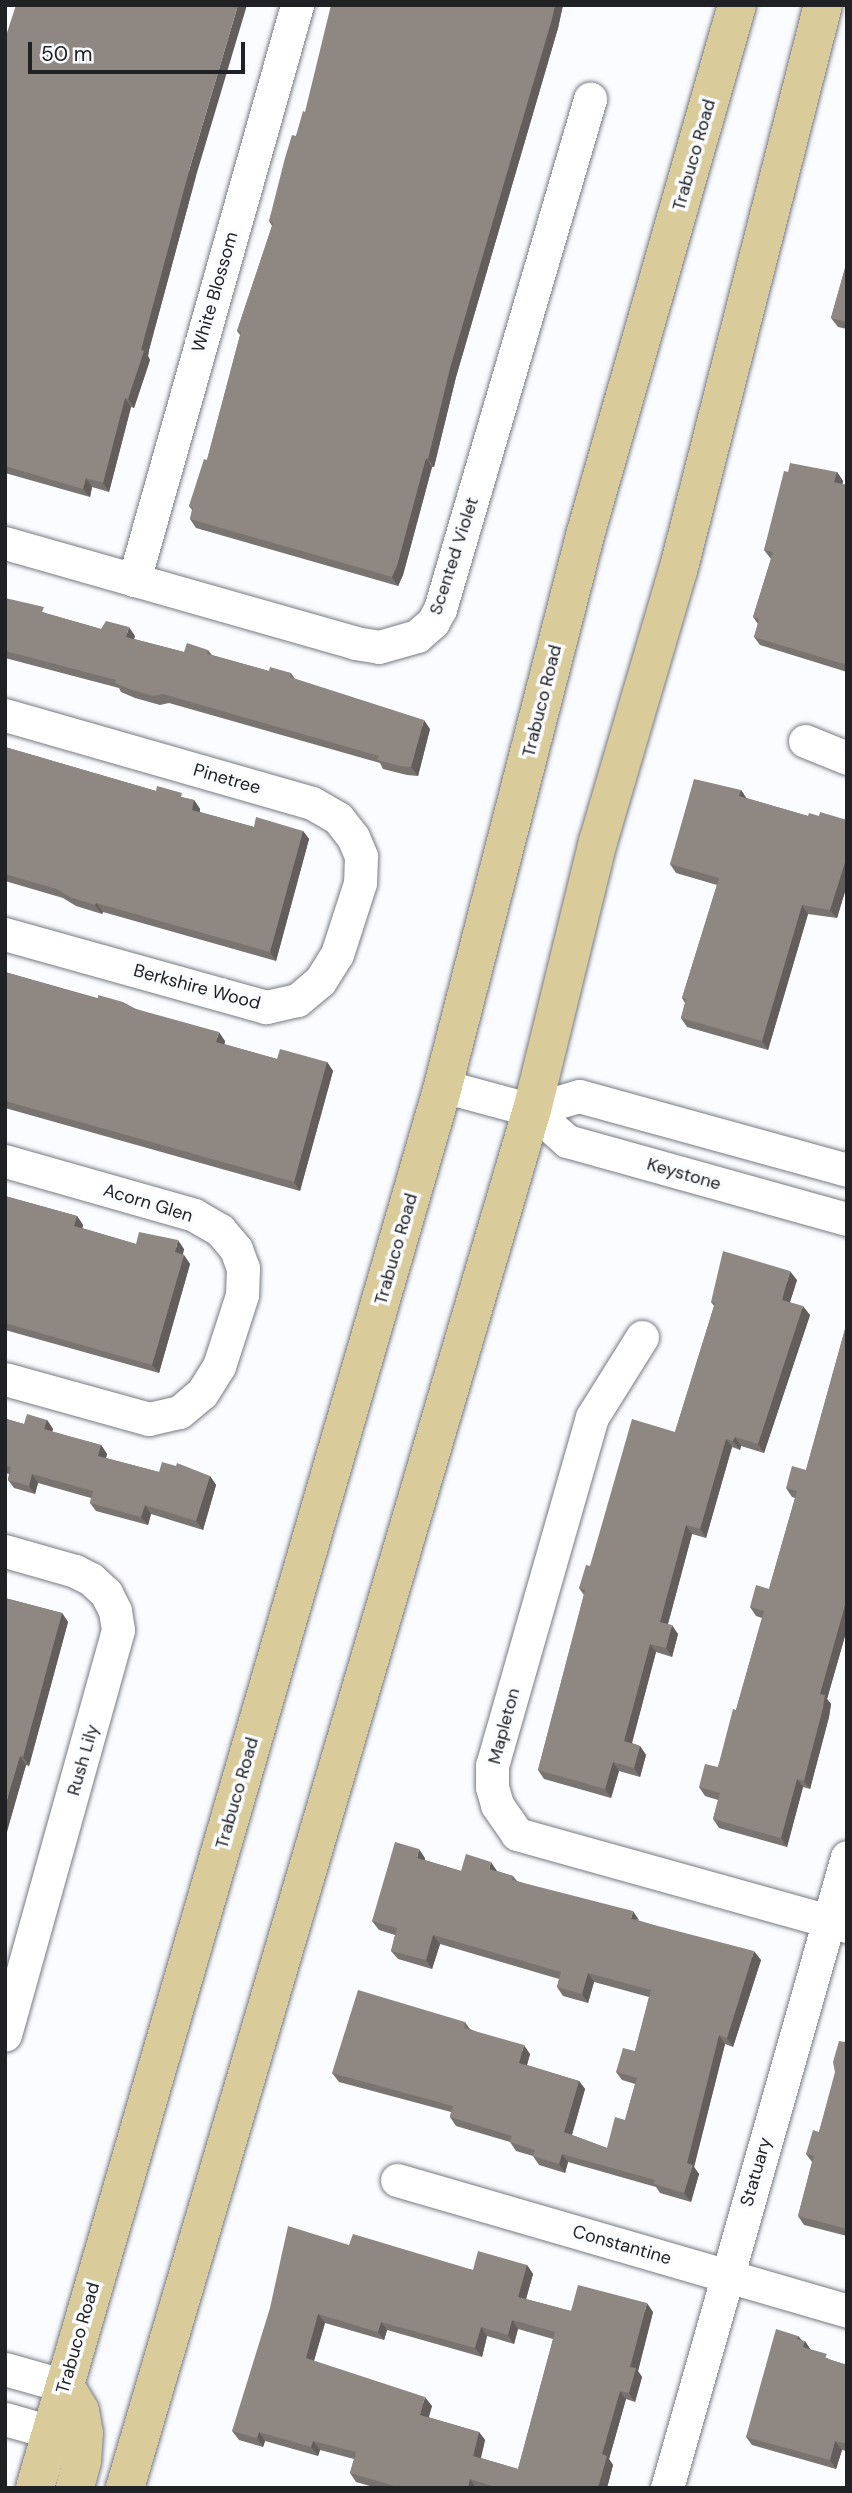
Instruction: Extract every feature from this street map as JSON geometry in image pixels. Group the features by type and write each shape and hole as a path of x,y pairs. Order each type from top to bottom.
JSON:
{"main road":[{"name":"Trabuco Road","path":"35,2488 443,1086 586,532 737,5"},
{"path":"125,2488 532,1110 598,842 678,571 823,5"},
{"path":"65,2386 80,2411 84,2434 82,2461 75,2488"}],"street":[{"name":"White Blossom","path":"134,580 297,5"},
{"name":"Scented Violet","path":"5,543 379,647 417,636 433,622 440,609 590,99"},
{"name":"Pinetree","path":"5,715 312,803 338,818 353,837 361,856 360,883 348,922"},
{"path":"805,741 847,758"},
{"name":"Berkshire Wood","path":"5,934 267,1007 297,1000 320,981 337,954 348,922"},
{"name":"Keystone","path":"443,1086 532,1110 567,1141 847,1219"},
{"path":"532,1110 579,1096 847,1170"},
{"name":"Acorn Glen","path":"5,1161 194,1215 220,1230 236,1249 243,1268 242,1295 219,1366 202,1393 179,1412 149,1419 5,1379"},
{"name":"Mapleton","path":"642,1337 592,1417 492,1765 497,1805 517,1834 838,1924"},
{"name":"Rush Lily","path":"5,1551 75,1571 92,1579 106,1593 115,1611 118,1630 5,2035"},
{"name":"Statuary","path":"667,2488 726,2274 838,1924 847,1857"},
{"name":"Constantine","path":"397,2180 847,2311"},
{"path":"5,2369 65,2386"},
{"path":"5,2419 51,2432"}],"building":[{"path":"16,5 238,5 190,167 141,350 144,351 128,399 125,398 103,483 86,478 83,489 5,466 5,39"},
{"path":"331,5 555,5 450,368 428,459 426,458 392,577 190,519 193,508 189,506 204,459 207,460 241,332 237,331 273,223 269,221 285,158 292,135 296,136 303,111 305,112"},
{"path":"847,261 847,322 831,318"},
{"path":"790,463 837,472 834,482 847,485 847,665 754,637 759,619 753,617 773,552 764,550 784,471 788,472"},
{"path":"5,598 44,607 42,612 101,629 106,621 129,627 126,637 184,652 187,643 208,650 207,654 269,671 270,667 291,673 290,677 424,720 411,767 377,760 379,756 163,694 153,696 129,689 115,683 116,680 5,651"},
{"path":"5,747 156,791 157,786 182,793 181,797 194,800 192,810 254,827 256,817 303,831 270,952 96,903 95,905 70,897 57,889 5,874"},
{"path":"694,779 741,790 739,796 808,816 809,813 819,816 820,812 847,820 847,856 830,910 802,905 762,1041 681,1018 686,999 682,998 719,878 670,864"},
{"path":"5,972 98,999 98,995 123,1002 136,1009 219,1032 216,1042 277,1059 280,1049 327,1062 294,1182 5,1101"},
{"path":"5,1196 77,1216 74,1226 136,1244 139,1232 178,1240 175,1252 184,1255 152,1365 5,1323"},
{"path":"723,1251 790,1271 782,1300 803,1306 758,1444 735,1437 733,1441 726,1439 700,1529 686,1525 660,1622 672,1625 666,1648 650,1644 624,1741 640,1746 634,1768 613,1762 605,1789 538,1770 585,1590 579,1588 586,1565 590,1566 632,1419 675,1432 715,1303 711,1302"},
{"path":"847,1322 847,1598 820,1694 825,1695 823,1708 804,1781 797,1779 781,1838 713,1819 720,1793 699,1787 705,1764 718,1767 764,1611 750,1607 756,1585 769,1589 797,1491 786,1488 792,1466 806,1470"},
{"path":"27,1414 47,1420 44,1429 101,1445 98,1456 159,1472 162,1462 176,1466 177,1463 210,1476 196,1521 145,1505 141,1517 90,1503 93,1491 32,1474 29,1486 8,1480 11,1467 5,1466 5,1419 24,1424"},
{"path":"5,1598 62,1613 23,1757 20,1756 5,1806"},
{"path":"395,1842 419,1849 417,1858 461,1871 466,1854 491,1862 489,1869 513,1876 512,1880 633,1911 631,1919 754,1951 727,2038 719,2035 687,2163 693,2165 684,2193 654,2184 655,2180 562,2154 559,2164 533,2156 535,2150 510,2142 512,2136 450,2117 453,2106 332,2073 358,1990 465,2022 464,2028 524,2045 519,2063 579,2081 564,2132 607,2148 615,2117 625,2120 637,2078 616,2072 623,2048 635,2051 651,1990 588,1973 582,1994 557,1987 561,1972 433,1935 426,1960 391,1951 397,1928 372,1921"},
{"path":"847,2034 847,2229 798,2216 814,2156 806,2154 813,2130 819,2132 835,2072 833,2062 839,2041 845,2042"},
{"path":"288,2226 349,2245 353,2234 473,2270 478,2251 527,2265 518,2297 571,2311 578,2285 647,2303 630,2367 636,2368 629,2393 620,2391 602,2454 607,2456 598,2488 498,2488 470,2479 468,2488 401,2488 350,2473 356,2452 313,2441 311,2447 259,2432 257,2438 232,2431 270,2308","holes":["318,2314 378,2332 381,2322 475,2348 481,2327 508,2335 512,2320 555,2332 518,2469 473,2456 479,2432 420,2415 425,2397 306,2358"]},
{"path":"776,2329 798,2336 797,2339 805,2341 803,2347 827,2354 825,2358 847,2365 847,2444 835,2441 830,2460 746,2437"}]}
